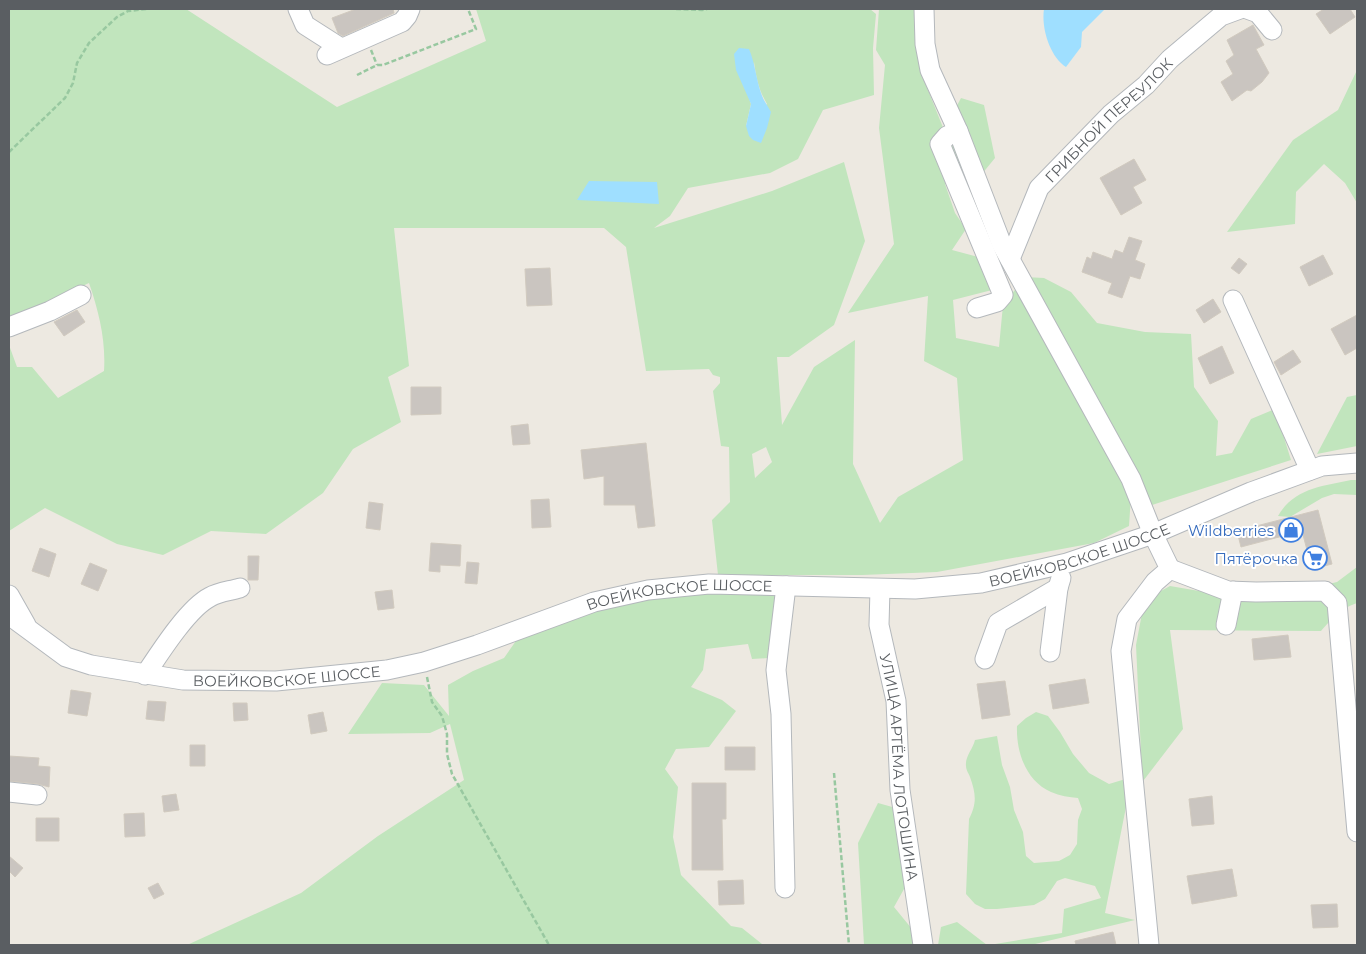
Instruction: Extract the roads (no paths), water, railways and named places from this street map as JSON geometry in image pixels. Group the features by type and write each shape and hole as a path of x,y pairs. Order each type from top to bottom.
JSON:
{"street":[{"path":"298,9 305,25 333,51 402,22 410,9"},
{"path":"924,9 925,44 930,70 958,131 1002,244 1131,479 1153,534 1170,569 1228,591 1325,591 1337,603 1357,832"},
{"name":"ГРИБНОЙ ПЕРЕУЛОК","path":"1010,259 1038,188 1105,120 1146,85 1170,59 1221,16 1240,9"},
{"path":"1247,9 1258,13 1272,30"},
{"path":"958,131 947,136 940,144 1003,295 997,302 977,308"},
{"path":"9,327 50,311 82,295"},
{"path":"1233,300 1310,470"},
{"name":"ВОЕЙКОВСКОЕ ШОССЕ","path":"9,615 66,657 91,666 183,680 276,681 388,670 424,662 477,645 594,602 648,590 709,584 915,589 981,583 1067,563 1153,534 1251,492 1322,466 1357,463"},
{"path":"1050,652 1058,588 1067,563"},
{"path":"1149,945 1121,651 1127,619 1155,582 1170,569"},
{"path":"785,888 780,714 776,670 786,586"},
{"path":"145,674 167,642 190,614 209,597 240,588"},
{"path":"985,659 998,623 1058,588"},
{"name":"УЛИЦА АРТЁМА ЛОТОШИНА","path":"880,589 879,625 896,701 900,790 923,945"},
{"path":"1226,625 1233,591"},
{"path":"9,596 28,628"},
{"path":"9,792 37,795"}],"water":[{"path":"1044,9 1105,9 1082,32 1081,47 1066,67 1051,49 1045,33"},
{"path":"739,48 749,49 762,96 771,112 761,143 749,136 746,126 751,104 736,70 734,54"},
{"path":"589,181 657,182 659,204 577,200"}],"place":[{"name":"Wildberries","path":"1291,530"},
{"name":"Пятёрочка","path":"1315,558"}]}
